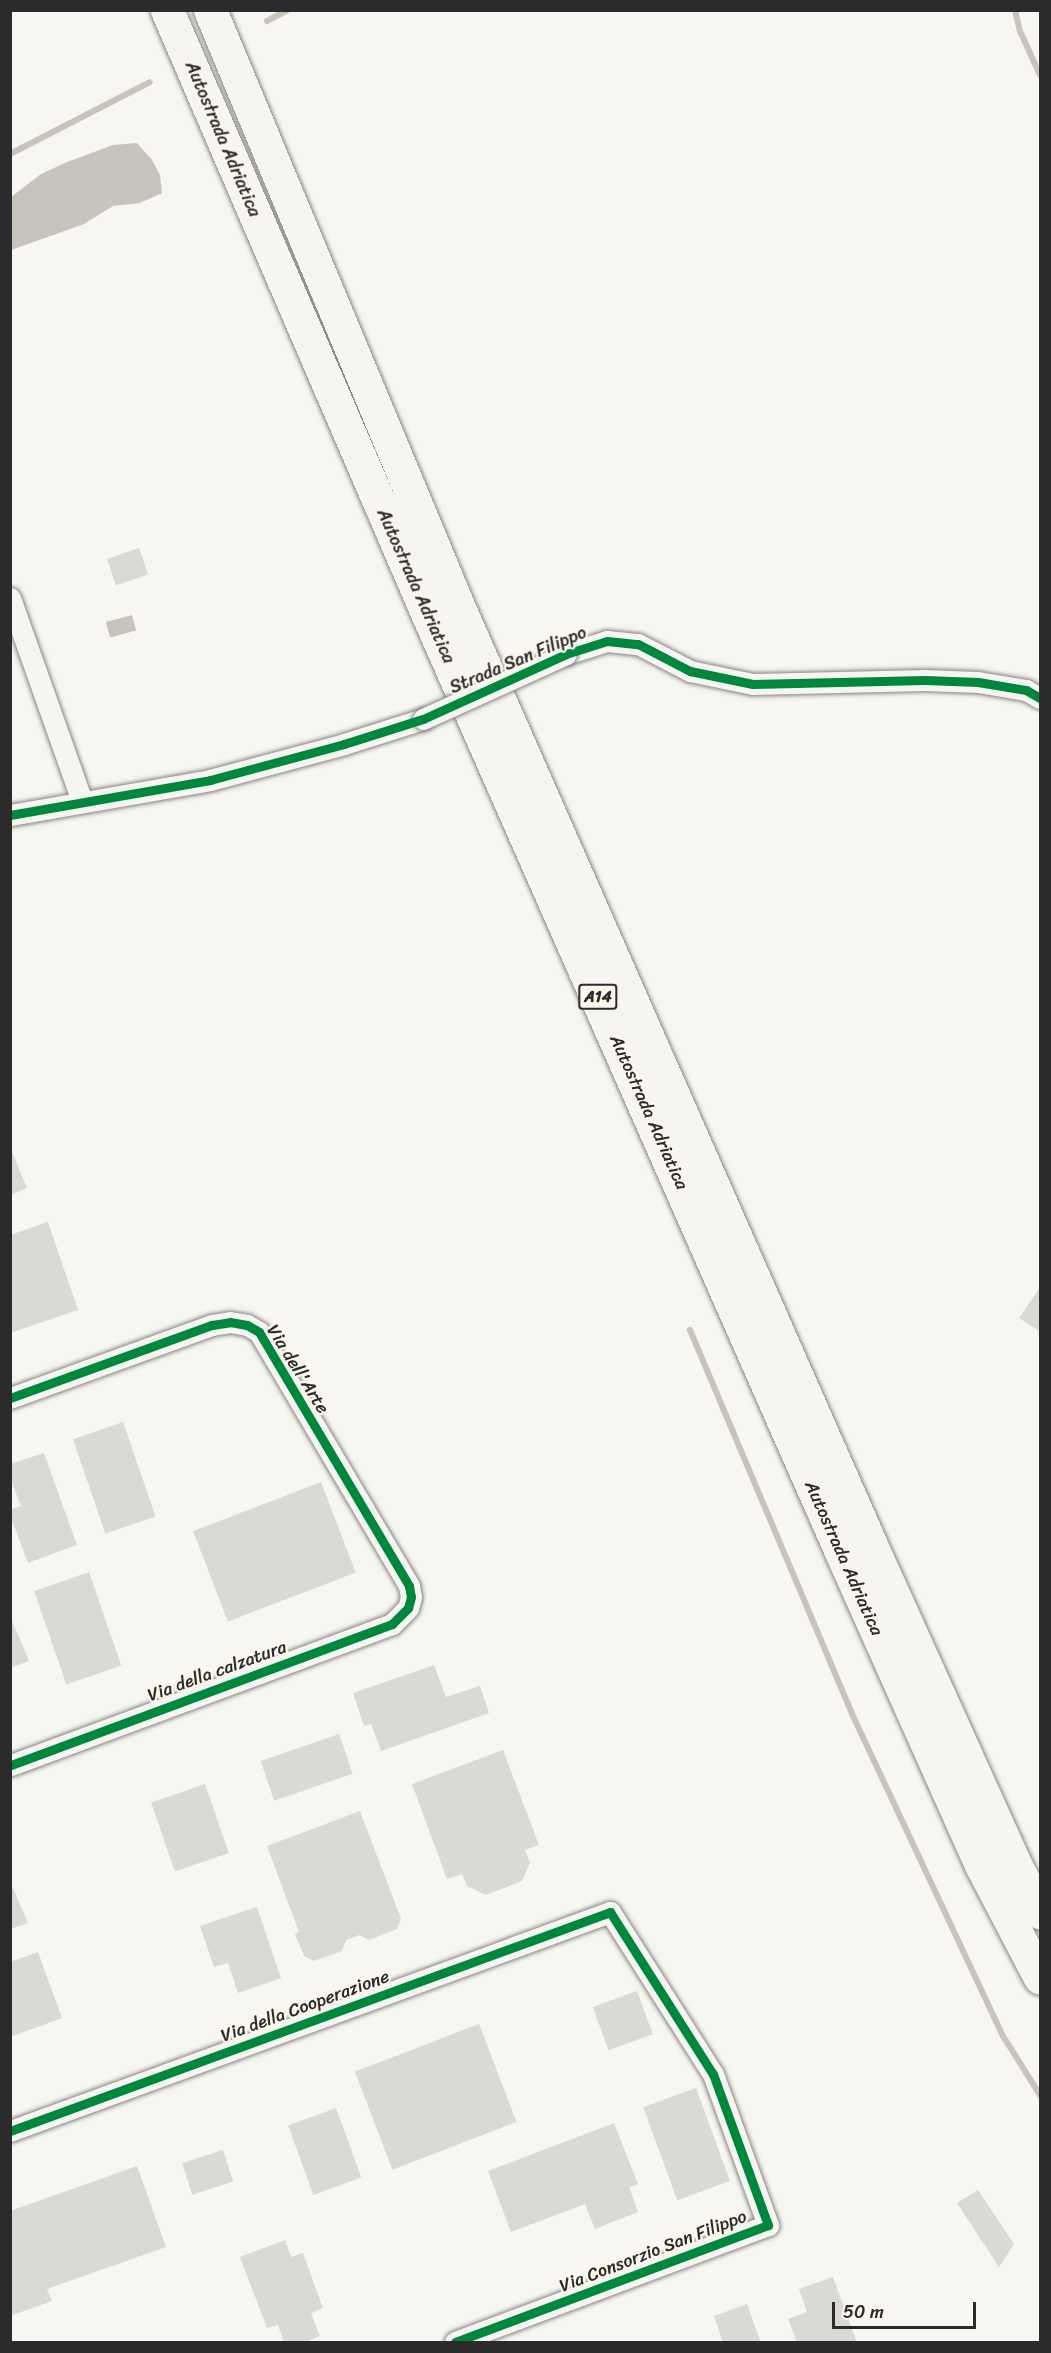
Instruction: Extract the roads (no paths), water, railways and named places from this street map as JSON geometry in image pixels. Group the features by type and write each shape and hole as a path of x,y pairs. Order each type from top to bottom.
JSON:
{"highway":[{"name":"Autostrada Adriatica","path":"167,10 430,620 841,1552 981,1865 1041,1978"},
{"name":"Autostrada Adriatica","path":"210,10 459,608 875,1556 1013,1860 1041,1912"}],"street":[{"path":"10,598 82,801"},
{"name":"Strada San Filippo","path":"10,815 210,780 344,744 423,718 566,654 607,641 638,644 690,671 753,684 936,680 978,682 1026,690 1041,698"},
{"name":"Via dell'Arte","path":"10,1398 212,1325 230,1322 247,1325 259,1332 409,1586"},
{"name":"Via della calzatura","path":"10,1765 392,1624 408,1608 411,1597 409,1586"},
{"name":"Via della Cooperazione","path":"10,2131 610,1912"},
{"name":"Via Consorzio San Filippo","path":"455,2343 768,2225 713,2074 610,1912"}],"waterway":[{"path":"267,21 288,10"},
{"path":"1015,10 1020,31 1040,75"},
{"path":"10,154 150,82"},
{"path":"690,1330 853,1716 1003,2036 1040,2095"}]}
